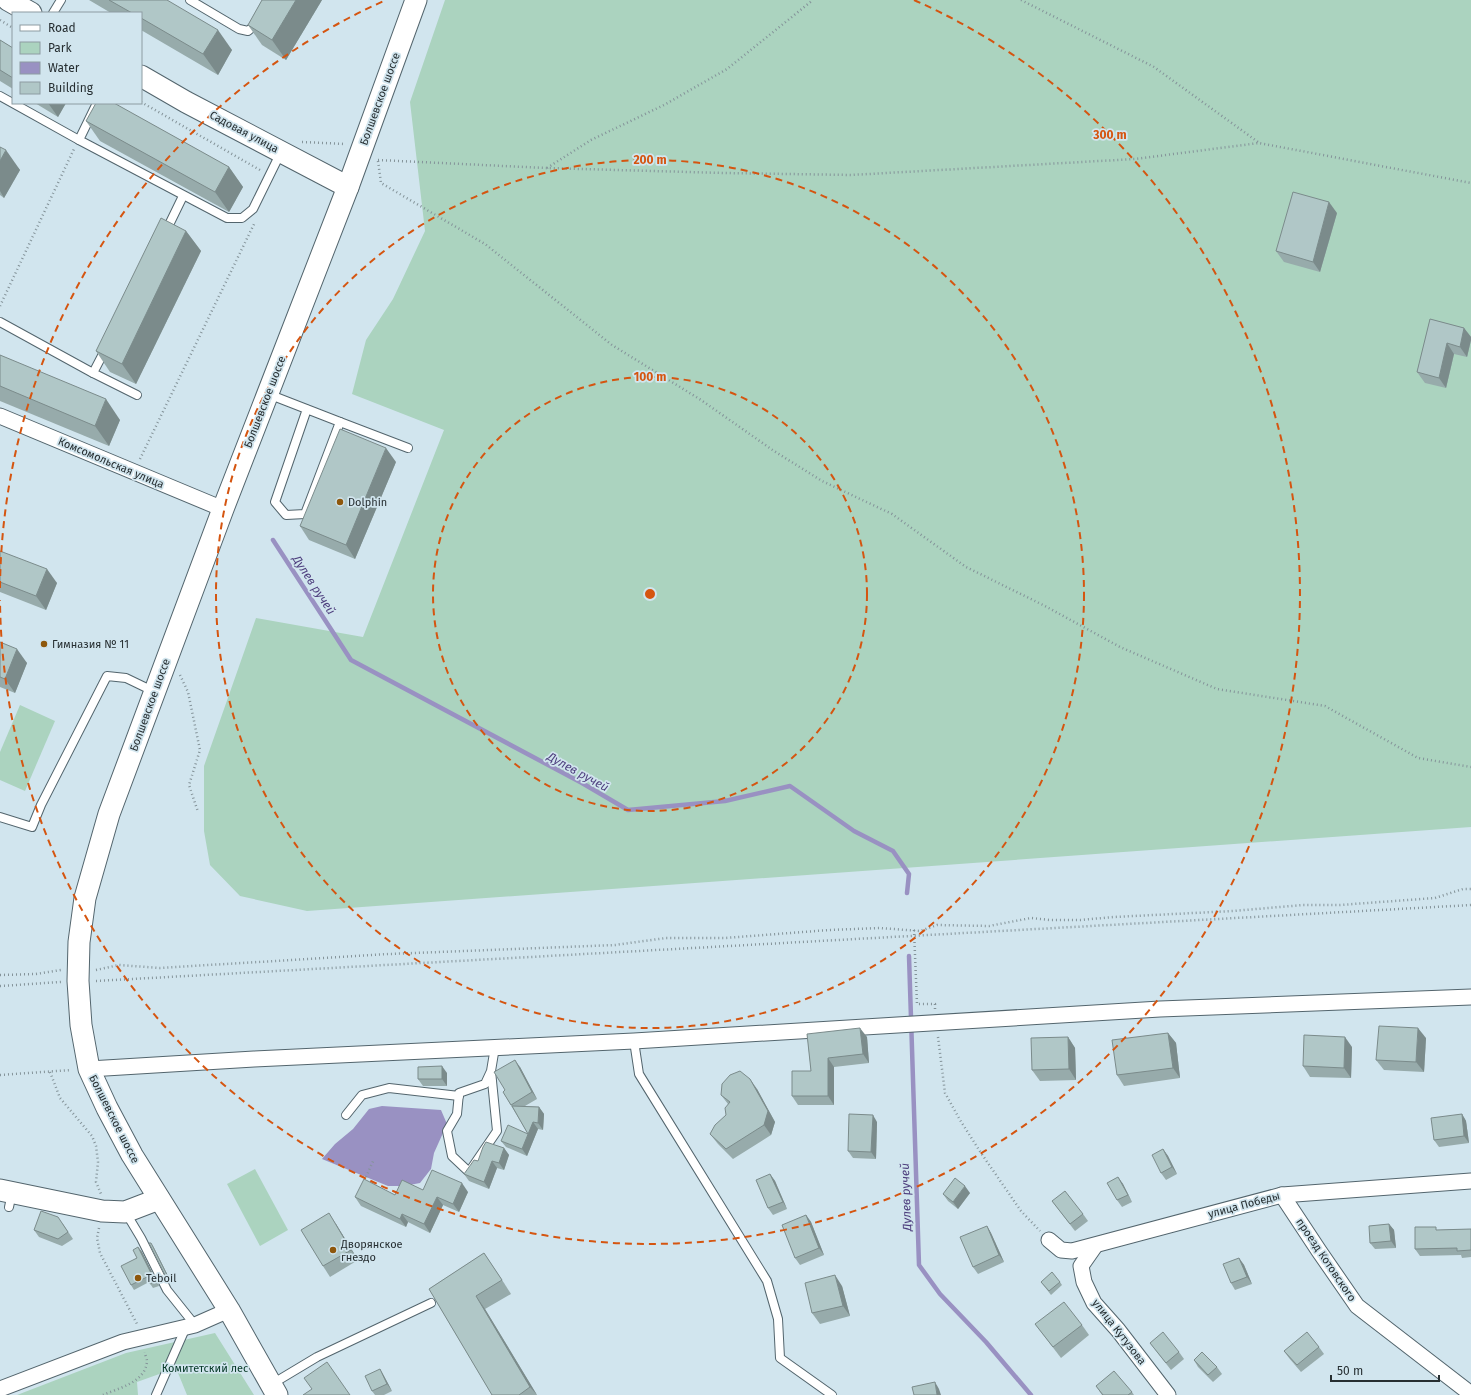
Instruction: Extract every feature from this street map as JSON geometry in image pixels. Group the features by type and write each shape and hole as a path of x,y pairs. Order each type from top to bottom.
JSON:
{"main road":[{"path":"8,0 29,12"},
{"name":"Болшевское шоссе","path":"274,1390 229,1310 119,1132 87,1069 81,1025 78,974 79,942 86,898 109,814 223,510 348,187 416,0"},
{"name":"Садовая улица","path":"142,77 186,102 348,187"},
{"path":"7,1197 126,1212 159,1199"}],"street":[{"name":"Комсомольская улица","path":"0,416 223,510"},
{"path":"87,1069 254,1059 634,1041 1168,1009 1471,997"},
{"name":"улица Победы","path":"1049,1240 1061,1250 1072,1252 1282,1195 1471,1181"},
{"name":"проезд Котовского","path":"1282,1195 1358,1306 1471,1394"},
{"name":"улица Кутузова","path":"1095,1246 1080,1266 1084,1282 1094,1303 1118,1330 1168,1395"},
{"path":"0,1389 123,1342 190,1326 229,1310"}],"lane":[{"path":"55,12 61,0"},
{"path":"190,0 239,29 248,31 255,25 262,13"},
{"path":"0,96 12,103"},
{"path":"14,104 78,140 227,218 242,218 253,209 270,175 285,154"},
{"path":"78,140 96,104"},
{"path":"162,239 184,196"},
{"path":"0,322 93,373 137,395"},
{"path":"93,373 111,338"},
{"path":"268,394 408,448"},
{"path":"307,410 275,502 286,515 305,514 340,422"},
{"path":"0,817 32,827 107,676 126,678 154,692"},
{"path":"634,1041 639,1074 767,1281 778,1319 780,1358 832,1395"},
{"path":"491,1071 485,1084 459,1093 457,1114 447,1131 452,1156 468,1172 497,1131 491,1071 495,1047"},
{"path":"346,1115 362,1095 389,1088 459,1096"},
{"path":"126,1212 167,1290 190,1326 156,1395"},
{"path":"274,1390 317,1358 431,1303"}],"path":[{"path":"546,168 591,140 664,105 726,69 813,0"},
{"path":"1021,0 1154,67 1258,143"},
{"path":"0,20 12,27"},
{"path":"142,103 270,175"},
{"path":"0,306 78,140"},
{"path":"285,154 295,142 351,144"},
{"path":"378,160 546,168 851,175 1135,159 1258,143 1471,183"},
{"path":"379,156 378,160 382,183 485,244 612,345 701,400 774,451 822,481 892,514 966,567 1044,606 1120,647 1217,689 1325,706 1418,758 1471,767"},
{"path":"138,463 256,222"},
{"path":"169,653 188,692 200,750 189,785 198,812"},
{"path":"0,986 78,974 118,965 160,968 389,954 615,945 666,938 725,938 829,930 880,928 920,930 936,925 989,926 1031,918 1050,920 1080,920 1427,899 1463,889 1471,889"},
{"path":"0,975 78,974 915,936 1471,906"},
{"path":"914,930 917,1004"},
{"path":"930,1023 946,1093 960,1120 1021,1211 1049,1240"},
{"path":"0,1075 87,1069"},
{"path":"50,1072 60,1098 92,1136 96,1146 98,1162 96,1182"},
{"path":"366,1177 374,1158"},
{"path":"100,1224 97,1238 100,1253 137,1325"},
{"path":"103,1395 134,1382 143,1373 146,1361 144,1349"}],"green space":[{"path":"445,0 1471,0 1471,827 307,911 240,896 210,865 204,831 204,766 256,618 363,637 444,430 352,394 366,340 393,299 425,231 410,102"},
{"path":"20,705 55,721 25,791 0,780 0,752"},
{"path":"255,1169 288,1230 260,1246 227,1184"},
{"name":"Комитетский лес","path":"215,1333 254,1395 187,1395 176,1368 137,1382 138,1395 17,1395 126,1353"}],"water":[{"path":"382,1106 441,1110 447,1124 434,1153 431,1169 420,1183 404,1186 388,1186 322,1159 335,1144 353,1129 369,1109"}],"building":[{"path":"109,0 167,0 218,30 203,54 142,19 142,12 130,12"},
{"path":"262,0 296,0 272,40 248,25"},
{"path":"0,40 12,47 12,77 0,70"},
{"path":"95,104 116,104 229,167 215,192 86,121"},
{"path":"0,147 6,150 0,161"},
{"path":"1293,192 1329,202 1313,262 1276,251"},
{"path":"161,218 186,231 122,364 96,351"},
{"path":"1430,319 1464,328 1460,347 1447,343 1439,378 1417,372"},
{"path":"0,355 106,399 95,426 0,386"},
{"path":"340,429 386,448 346,545 300,526"},
{"path":"0,551 47,569 36,596 0,582"},
{"path":"0,642 17,649 5,679 0,677"},
{"path":"1379,1026 1418,1028 1416,1062 1376,1060"},
{"path":"860,1028 863,1054 828,1058 828,1096 792,1096 792,1071 811,1071 807,1034"},
{"path":"1168,1033 1173,1068 1117,1075 1112,1040"},
{"path":"1304,1035 1345,1037 1344,1068 1303,1066"},
{"path":"1068,1037 1069,1069 1032,1070 1031,1038"},
{"path":"515,1060 532,1092 511,1105 503,1092 505,1090 494,1072"},
{"path":"442,1066 442,1079 418,1079 418,1067"},
{"path":"740,1071 750,1079 768,1111 764,1125 726,1149 710,1134 715,1125 726,1115 725,1108 730,1102 721,1095 722,1084 730,1075"},
{"path":"512,1106 539,1107 538,1123 533,1122 522,1149 501,1141 508,1125 528,1134"},
{"path":"849,1114 873,1115 871,1152 848,1151"},
{"path":"1462,1114 1464,1136 1434,1140 1431,1118"},
{"path":"486,1142 504,1148 499,1163 492,1161 484,1182 464,1174 474,1160 478,1161"},
{"path":"1163,1149 1172,1167 1161,1173 1152,1155"},
{"path":"432,1170 462,1183 453,1204 437,1197 424,1224 402,1214 400,1219 355,1197 364,1179 395,1195 402,1180 423,1190"},
{"path":"770,1174 783,1202 768,1208 756,1180"},
{"path":"1118,1177 1128,1195 1117,1200 1107,1183"},
{"path":"955,1178 965,1186 953,1202 943,1194"},
{"path":"1065,1191 1083,1214 1070,1224 1052,1201"},
{"path":"41,1211 58,1217 68,1232 58,1239 34,1230"},
{"name":"Дворянское гнездо","path":"329,1213 351,1250 323,1266 301,1230"},
{"path":"806,1215 819,1248 795,1258 782,1225"},
{"path":"1389,1224 1391,1241 1370,1243 1369,1226"},
{"path":"987,1226 999,1255 973,1267 960,1237"},
{"path":"1415,1227 1436,1227 1436,1230 1471,1229 1471,1250 1457,1251 1457,1248 1415,1249"},
{"path":"149,1243 151,1243 168,1277 166,1277"},
{"path":"138,1247 155,1281 150,1284 147,1277 131,1285 121,1266 137,1258 133,1250"},
{"path":"484,1253 502,1280 476,1296 530,1387 519,1395 492,1395 429,1289"},
{"path":"1239,1258 1247,1277 1231,1283 1223,1264"},
{"path":"1052,1272 1060,1282 1049,1291 1041,1282"},
{"path":"835,1275 843,1306 812,1313 805,1283"},
{"path":"1064,1302 1082,1325 1053,1347 1035,1324"},
{"path":"1163,1332 1179,1352 1166,1363 1150,1343"},
{"path":"1307,1332 1319,1347 1297,1365 1284,1351"},
{"path":"1202,1352 1217,1367 1208,1375 1194,1360"},
{"path":"327,1362 350,1395 303,1395 312,1389 304,1378"},
{"path":"380,1369 387,1384 372,1391 365,1376"},
{"path":"1114,1371 1132,1392 1128,1395 1103,1395 1096,1386"},
{"path":"935,1382 937,1395 914,1395 912,1387"}],"waterway":[{"name":"Дулев ручей","path":"273,540 351,660 582,783 628,810 725,801 790,786 854,831 893,851 909,874 907,893"},
{"name":"Дулев ручей","path":"909,956 919,1265 940,1294 986,1342 1031,1395"}],"place":[{"name":"Dolphin","path":"340,502"},
{"name":"Гимназия № 11","path":"44,644"},
{"name":"Дворянское гнездо","path":"333,1250"},
{"name":"Teboil","path":"138,1278"}]}
